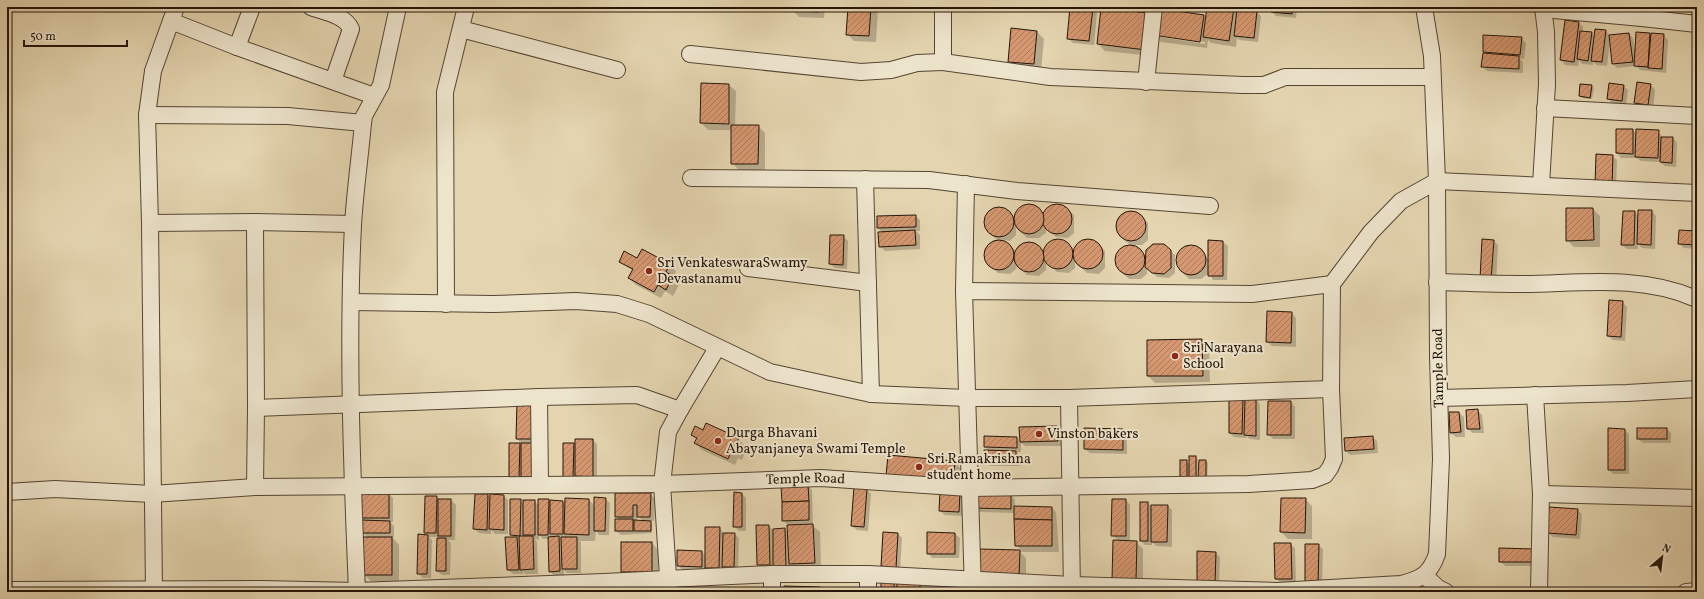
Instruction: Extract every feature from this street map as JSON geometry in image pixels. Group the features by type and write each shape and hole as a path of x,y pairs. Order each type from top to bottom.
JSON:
{"street":[{"path":"237,47 252,7"},
{"path":"357,592 352,486 351,302 353,224 363,123 374,96 381,85 398,7"},
{"path":"446,304 445,92 462,29 466,7"},
{"path":"943,7 943,62"},
{"path":"1146,82 1154,7"},
{"name":"Tample Road","path":"1424,7 1432,56 1437,181 1441,459 1437,554 1433,566 1425,576"},
{"path":"314,8 341,18 351,29 333,81"},
{"path":"1541,185 1547,84 1546,32 1543,8 1642,12 1697,24"},
{"path":"154,591 150,223 147,115 153,71 174,14 237,47 374,96"},
{"path":"462,29 617,70"},
{"path":"690,54 861,72 891,70 917,63 943,62 1050,77 1146,82 1264,85 1285,77 1432,77"},
{"path":"1545,108 1697,116"},
{"path":"147,115 288,116 363,123"},
{"path":"691,178 929,180 1055,194 1210,206"},
{"path":"865,179 871,394"},
{"path":"964,291 1252,294 1332,284 1371,232 1401,201 1437,181 1697,193"},
{"path":"966,184 964,291 972,586"},
{"path":"150,223 255,222 353,224"},
{"path":"255,222 255,487"},
{"path":"748,268 868,283"},
{"path":"1438,282 1519,284 1611,282 1662,287 1694,298"},
{"name":"Temple Road","path":"7,492 55,489 152,494 255,487 662,484 821,478 969,488 1249,484 1312,480 1325,475 1334,459 1331,389 1332,284"},
{"path":"351,302 446,304 576,301 617,304 649,314 717,348 770,372 871,394 967,398 1069,398 1331,389"},
{"path":"669,586 662,484 668,432 717,348"},
{"path":"1439,398 1627,393 1697,389"},
{"path":"256,408 352,403 638,395 680,410"},
{"path":"1535,395 1541,494 1539,592"},
{"path":"539,397 540,484"},
{"path":"1069,398 1072,588"},
{"path":"1541,494 1697,498"},
{"path":"7,590 262,590 357,592 669,586 772,574 868,574 972,586 1277,591 1401,584 1415,581 1425,576 1438,588 1446,592"},
{"path":"772,574 772,592"},
{"path":"868,574 868,592"},
{"path":"1686,592 1697,591"}],"building":[{"path":"791,7 818,7 818,12 791,10"},
{"path":"848,7 871,7 869,36 846,35"},
{"path":"1070,7 1093,8 1089,41 1067,39"},
{"path":"1207,7 1234,8 1229,41 1203,37"},
{"path":"1271,7 1292,7 1292,14 1271,12"},
{"path":"1101,8 1149,13 1146,50 1097,44"},
{"path":"1157,8 1204,15 1200,42 1153,35"},
{"path":"1237,9 1257,11 1254,38 1234,36"},
{"path":"1565,20 1579,22 1574,62 1560,60"},
{"path":"1011,28 1037,31 1034,64 1008,62"},
{"path":"1595,29 1606,30 1602,62 1591,61"},
{"path":"1580,31 1592,32 1588,61 1577,59"},
{"path":"1636,32 1650,33 1648,67 1634,66"},
{"path":"1629,33 1633,62 1612,64 1609,35"},
{"path":"1651,33 1664,34 1662,69 1648,68"},
{"path":"1483,35 1522,37 1520,55 1483,52"},
{"path":"1483,53 1519,56 1519,69 1481,67"},
{"path":"1694,78 1697,78 1697,114 1692,114"},
{"path":"1637,82 1651,84 1648,105 1634,103"},
{"path":"701,83 729,84 729,124 700,123"},
{"path":"1609,83 1624,85 1622,101 1607,99"},
{"path":"1580,84 1592,85 1590,98 1579,96"},
{"path":"731,125 759,125 758,164 731,164"},
{"path":"1616,129 1633,129 1633,154 1616,153"},
{"path":"1636,129 1659,130 1658,158 1635,157"},
{"path":"1661,137 1673,137 1672,163 1660,162"},
{"path":"1596,154 1613,155 1612,186 1595,185"},
{"path":"1029,204 1035,205 1043,213 1043,225 1035,233 1029,234 1023,233 1015,225 1014,219 1015,213 1023,205"},
{"path":"1057,204 1063,205 1071,213 1071,225 1063,233 1057,234 1051,233 1043,225 1042,219 1043,213 1051,205"},
{"path":"999,207 1005,208 1013,216 1013,228 1005,236 999,237 993,236 985,228 984,222 985,216 993,208"},
{"path":"1566,208 1593,208 1594,240 1566,241"},
{"path":"1638,210 1652,210 1651,245 1637,244"},
{"path":"1131,211 1137,212 1145,220 1145,232 1137,240 1131,241 1125,240 1117,232 1116,226 1117,220 1125,212"},
{"path":"1623,211 1635,211 1634,245 1621,245"},
{"path":"916,215 916,227 877,228 877,216"},
{"path":"915,230 916,245 879,247 878,232"},
{"path":"1679,230 1697,231 1697,245 1678,244"},
{"path":"830,235 844,235 843,265 829,264"},
{"path":"1058,239 1064,240 1072,248 1072,260 1064,268 1058,269 1052,268 1044,260 1043,254 1044,248 1052,240"},
{"path":"1088,239 1094,240 1102,248 1102,260 1094,268 1088,269 1082,268 1074,260 1073,254 1074,248 1082,240"},
{"path":"1482,239 1494,240 1491,280 1480,279"},
{"path":"999,240 1005,241 1013,249 1013,261 1005,269 999,270 993,269 985,261 984,255 985,249 993,241"},
{"path":"1208,240 1223,241 1223,276 1208,276"},
{"path":"1029,242 1035,243 1043,251 1043,263 1035,271 1029,272 1023,271 1015,263 1014,257 1015,251 1023,243"},
{"path":"1153,244 1164,244 1171,250 1171,268 1164,274 1152,273 1145,267 1146,250"},
{"path":"1130,245 1136,246 1144,254 1144,266 1136,274 1130,275 1124,274 1116,266 1115,260 1116,254 1124,246"},
{"path":"1191,245 1197,246 1205,254 1205,266 1197,274 1191,275 1185,274 1177,266 1176,260 1177,254 1185,246"},
{"path":"642,249 670,264 666,272 673,276 666,290 658,285 654,292 628,278 633,269 619,262 624,251 637,258"},
{"path":"1609,300 1623,301 1621,337 1607,336"},
{"path":"1267,311 1292,312 1291,343 1266,342"},
{"path":"1202,339 1203,376 1147,376 1147,340"},
{"path":"1229,397 1243,398 1242,434 1229,433"},
{"path":"1245,398 1256,398 1256,436 1244,435"},
{"path":"517,401 533,401 533,439 516,439"},
{"path":"1268,401 1291,401 1291,435 1267,435"},
{"path":"1478,409 1480,429 1467,429 1466,410"},
{"path":"1449,412 1459,412 1461,432 1450,433"},
{"path":"706,423 739,438 735,446 738,447 735,454 731,452 728,459 694,443 697,438 691,435 695,426 703,430"},
{"path":"1057,426 1058,441 1020,442 1019,427"},
{"path":"1084,428 1123,429 1123,450 1084,449"},
{"path":"1608,428 1625,429 1625,470 1608,470"},
{"path":"1637,428 1667,428 1667,439 1637,439"},
{"path":"984,436 1017,437 1017,448 984,447"},
{"path":"1373,436 1374,449 1345,451 1344,438"},
{"path":"575,439 593,439 593,477 575,476"},
{"path":"509,443 520,443 519,478 509,477"},
{"path":"521,443 537,443 537,477 521,477"},
{"path":"563,443 574,443 573,478 563,478"},
{"path":"984,450 1016,451 1016,462 984,462"},
{"path":"888,455 955,461 953,482 886,476"},
{"path":"1189,456 1196,456 1196,479 1189,479"},
{"path":"1180,460 1187,460 1187,477 1180,477"},
{"path":"1199,460 1206,460 1206,478 1198,478"},
{"path":"808,485 809,501 782,502 781,486"},
{"path":"854,487 867,489 864,527 851,526"},
{"path":"940,491 960,492 959,512 939,511"},
{"path":"360,492 389,492 389,518 360,518"},
{"path":"734,492 742,493 742,527 733,527"},
{"path":"615,493 651,493 650,517 637,517 637,505 633,505 633,517 615,517"},
{"path":"973,493 1011,493 1011,509 973,508"},
{"path":"475,494 488,494 487,530 473,529"},
{"path":"490,494 504,495 504,530 489,529"},
{"path":"425,496 437,496 436,533 424,533"},
{"path":"594,497 606,498 605,531 594,531"},
{"path":"565,498 589,499 589,535 564,534"},
{"path":"1281,498 1306,498 1305,533 1280,532"},
{"path":"438,499 451,499 451,536 438,536"},
{"path":"510,499 521,499 520,536 510,535"},
{"path":"538,499 549,499 548,535 538,535"},
{"path":"1112,499 1126,499 1126,536 1111,536"},
{"path":"523,500 535,500 535,535 523,535"},
{"path":"550,500 563,501 563,534 550,534"},
{"path":"809,501 809,520 782,521 782,502"},
{"path":"1140,502 1148,502 1148,541 1140,541"},
{"path":"1151,505 1168,505 1167,542 1151,542"},
{"path":"1014,506 1052,507 1052,520 1014,519"},
{"path":"1549,507 1578,509 1576,535 1547,533"},
{"path":"615,519 633,519 633,531 615,531"},
{"path":"1014,519 1052,520 1052,546 1015,546"},
{"path":"361,520 390,521 390,533 361,533"},
{"path":"634,520 651,521 651,531 634,531"},
{"path":"813,524 815,563 789,564 787,525"},
{"path":"756,525 769,525 770,565 757,565"},
{"path":"705,527 720,527 719,568 705,568"},
{"path":"785,528 786,569 773,569 773,529"},
{"path":"883,532 898,533 896,568 881,566"},
{"path":"927,532 955,533 955,554 927,554"},
{"path":"723,533 735,533 734,567 722,567"},
{"path":"418,534 428,535 427,574 417,574"},
{"path":"519,536 533,536 534,569 520,570"},
{"path":"559,536 560,571 549,572 548,537"},
{"path":"363,537 392,537 392,575 363,575"},
{"path":"505,537 517,537 519,570 507,570"},
{"path":"561,537 577,537 577,569 562,569"},
{"path":"437,538 446,538 446,571 436,571"},
{"path":"1113,540 1137,541 1136,580 1112,580"},
{"path":"621,542 652,542 652,572 621,572"},
{"path":"1274,543 1291,543 1292,579 1275,579"},
{"path":"1305,544 1319,544 1318,584 1305,584"},
{"path":"1499,548 1534,549 1534,562 1499,562"},
{"path":"980,549 1020,550 1019,578 979,578"},
{"path":"677,550 702,551 702,567 677,566"},
{"path":"1197,551 1216,552 1215,583 1197,583"},
{"path":"881,578 894,578 894,592 881,592"},
{"path":"897,583 920,584 920,592 897,592"},
{"path":"784,586 820,587 820,592 784,592"}],"place":[{"name":"Sri VenkateswaraSwamy Devastanamu","path":"649,271"},
{"name":"Sri Narayana School","path":"1175,356"},
{"name":"Vinston bakers","path":"1039,434"},
{"name":"Durga Bhavani Abayanjaneya Swami Temple","path":"718,441"},
{"name":"Sri Ramakrishna student home","path":"919,467"}]}
